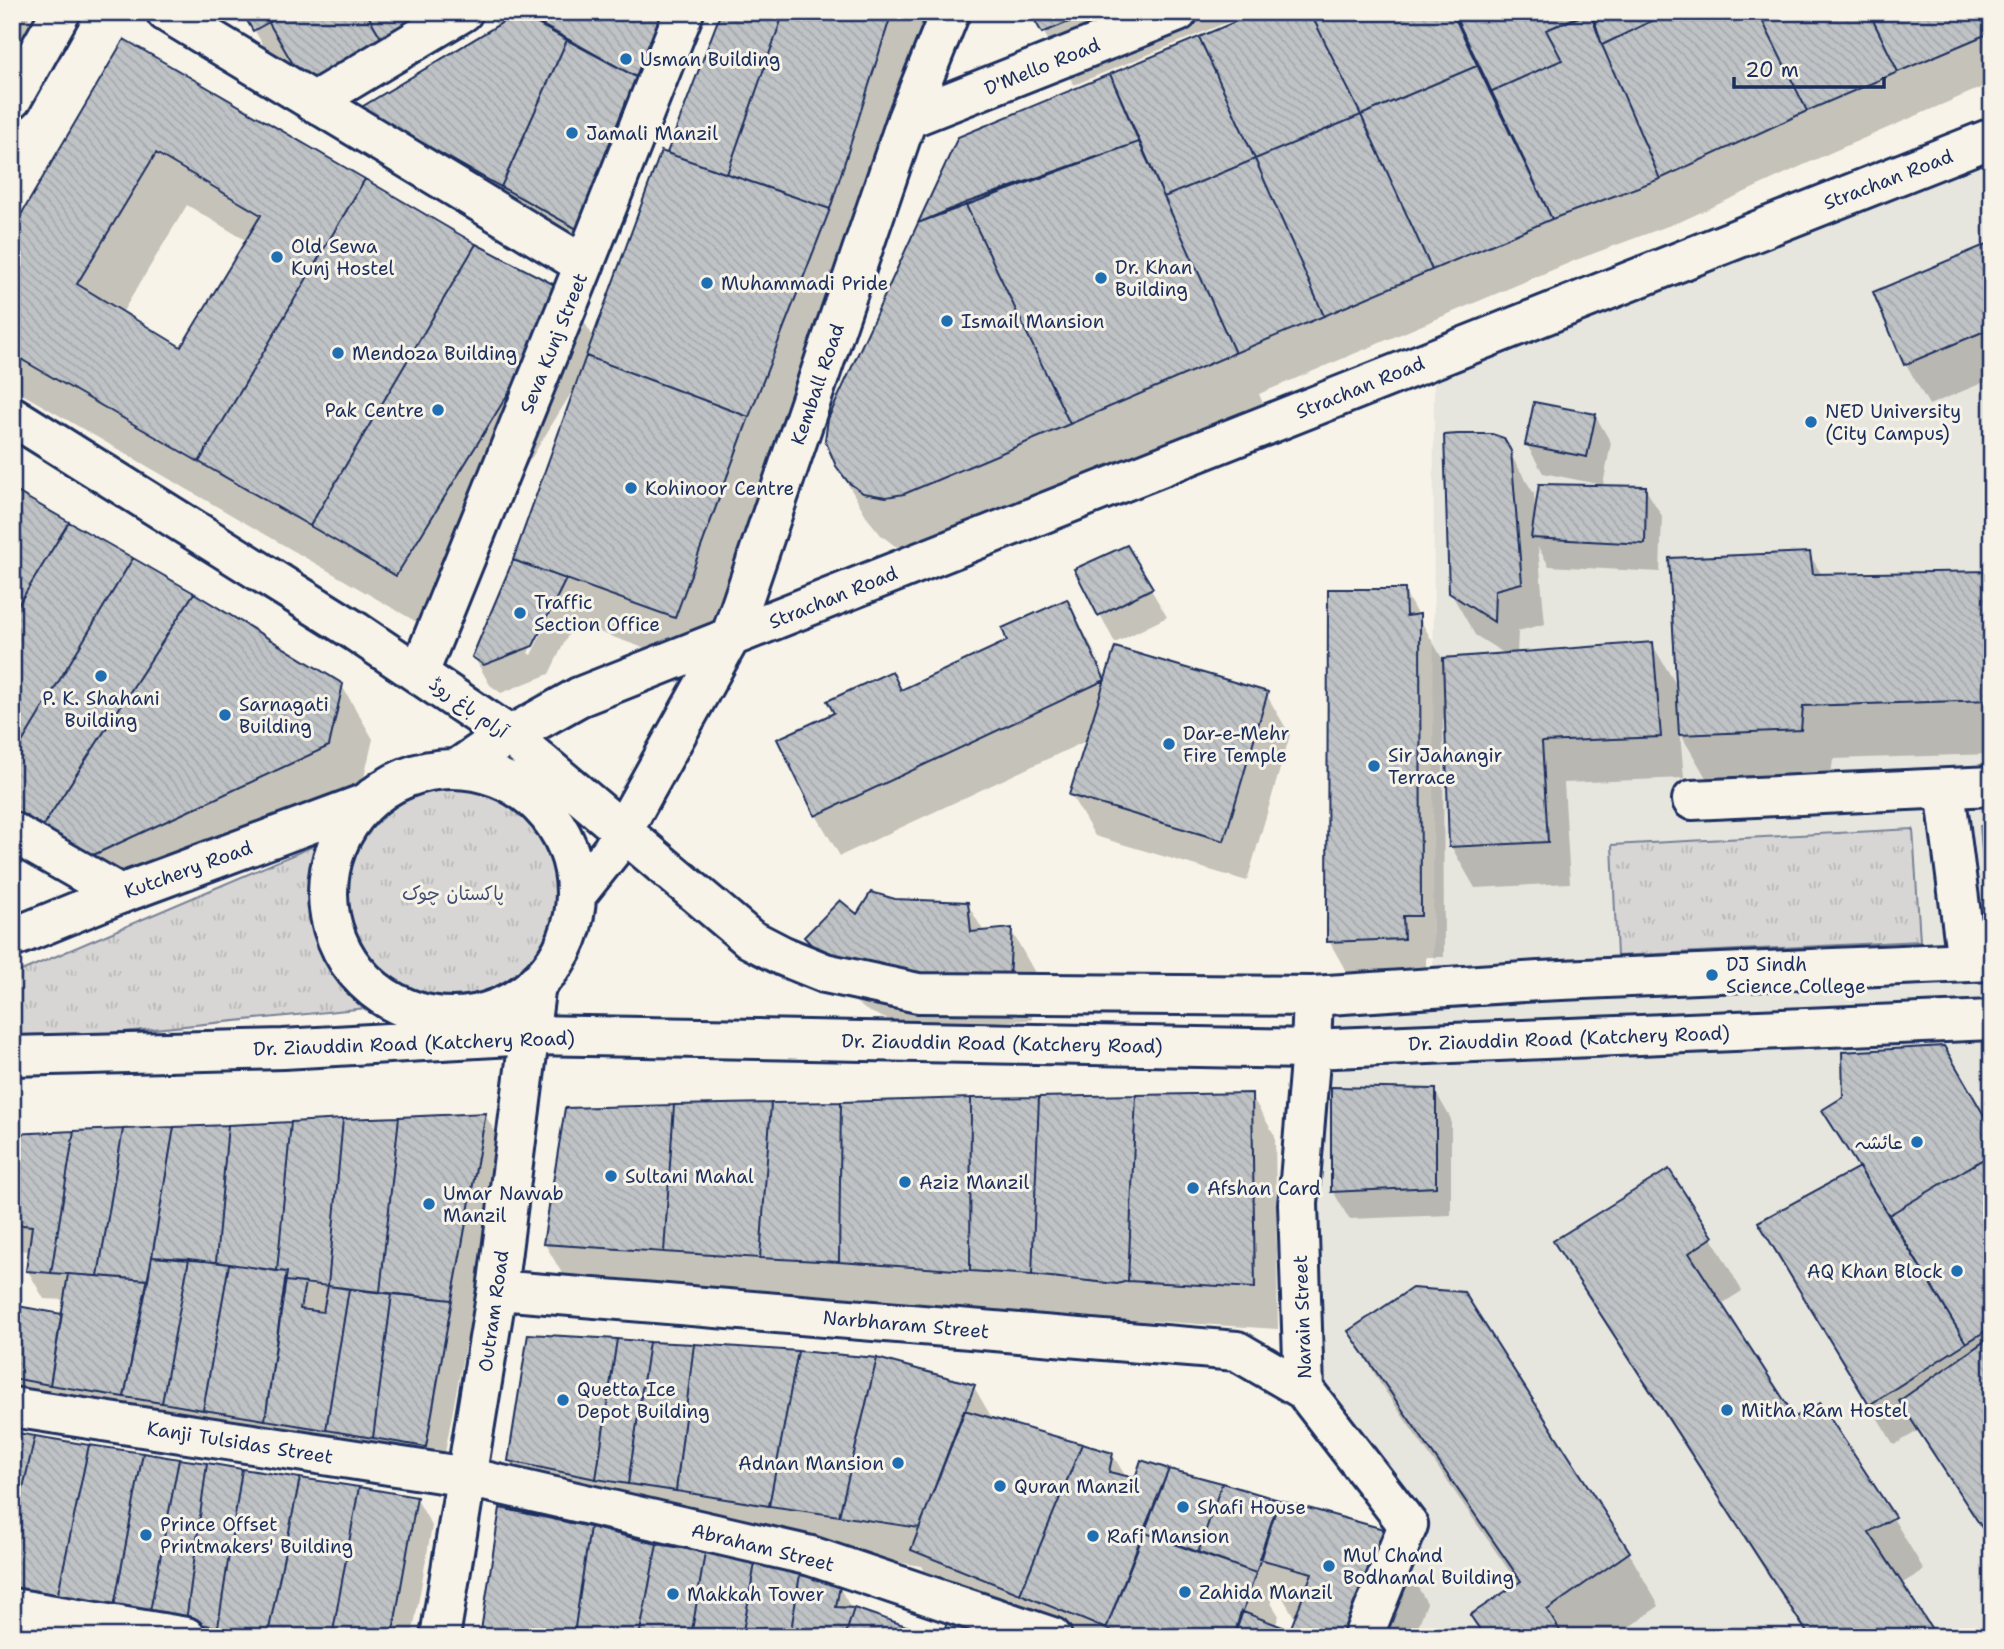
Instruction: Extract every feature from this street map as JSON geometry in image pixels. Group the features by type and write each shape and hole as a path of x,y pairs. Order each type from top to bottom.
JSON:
{"main road":[{"path":"12,99 61,12"},
{"path":"166,12 584,265"},
{"path":"313,102 463,12"},
{"name":"Seva Kunj Street","path":"419,673 684,12"},
{"name":"Kemball Road","path":"730,638 907,119 950,12"},
{"name":"D'Mello Road","path":"907,119 1178,12"},
{"name":"Strachan Road","path":"458,768 509,735 579,697 1992,138"},
{"name":"آرام باغ روڈ","path":"12,416 419,673 509,735 750,939 783,956 825,973 918,993 1313,996"},
{"path":"577,894 612,850 730,638"},
{"path":"458,768 490,774 520,787 541,805 558,827 570,853 577,894 569,936 548,972 517,999 478,1014 437,1016 397,1005 363,981 339,947 328,910 330,871 342,834 366,803 398,781 438,769 458,768"},
{"path":"1692,800 1992,786"},
{"path":"1313,996 1539,981 1979,961 1945,789"},
{"name":"Kutchery Road","path":"12,938 120,894 366,803"},
{"path":"12,832 120,894"},
{"name":"Outram Road","path":"440,1637 497,1290 536,983"},
{"name":"Narain Street","path":"1313,996 1298,1204 1304,1390 1408,1525 1363,1637"},
{"name":"Dr. Ziauddin Road (Katchery Road)","path":"12,1056 283,1049 529,1035 1311,1049 1992,1020"},
{"name":"Narbharam Street","path":"497,1290 1237,1351 1304,1390"},
{"name":"Kanji Tulsidas Street","path":"12,1407 467,1477"},
{"name":"Abraham Street","path":"467,1477 811,1556 1052,1637"},
{"path":"12,1608 186,1637"}],"shaded area":[{"name":"DJ Sindh Science College","path":"1992,138 1992,1637 1363,1637 1407,1525 1304,1390 1313,996 1433,989 1434,358"}],"green space":[{"name":"پاکستان چوک","path":"438,769 480,773 520,787 565,833 577,894 569,936 548,972 517,999 478,1014 437,1016 397,1005 12,1043 12,975 342,834 366,803 398,781"},
{"path":"1992,825 1992,937 1989,937 1980,826"},
{"path":"1913,829 1920,941 1617,956 1612,845"}],"building":[{"path":"242,12 287,12 253,31"},
{"path":"287,12 366,12 384,43 307,88 269,23"},
{"path":"366,12 434,12 384,43"},
{"name":"Usman Building","path":"519,12 668,12 640,79"},
{"path":"721,12 784,12 727,174 667,153"},
{"path":"784,12 892,12 830,209 727,174"},
{"path":"1030,12 1093,12 1042,33"},
{"path":"1258,12 1310,12 1361,115 1255,159 1199,37"},
{"path":"1310,12 1453,12 1479,65 1361,115"},
{"path":"1452,12 1589,12 1546,30 1562,60 1490,92"},
{"path":"1590,12 1670,12 1602,45"},
{"path":"1592,12 1602,45 1660,179 1552,219 1490,92 1562,60 1546,30"},
{"path":"1670,12 1758,12 1807,111 1660,179 1602,45"},
{"path":"1758,12 1869,12 1898,72 1807,111"},
{"path":"1869,12 1990,12 1992,32 1898,72"},
{"path":"518,13 567,40 501,187 360,108"},
{"path":"1199,37 1255,159 1164,197 1110,74"},
{"name":"Old Sewa Kunj Hostel","path":"124,39 365,179 199,462 12,354 12,230","holes":["156,153 261,215 181,347 77,284"]},
{"name":"Jamali Manzil","path":"567,40 640,79 577,229 501,187"},
{"path":"1479,65 1552,219 1432,270 1361,115"},
{"path":"1110,74 1139,142 918,223 958,137"},
{"path":"1361,115 1432,270 1324,316 1255,159"},
{"name":"Dr. Khan Building","path":"1139,142 1235,353 1070,424 965,203"},
{"name":"Muhammadi Pride","path":"661,151 830,209 749,417 586,356"},
{"path":"1255,159 1324,316 1235,353 1164,197"},
{"name":"Mendoza Building","path":"365,179 476,244 310,526 199,462"},
{"name":"Ismail Mansion","path":"965,203 1070,424 904,494 886,497 863,493 848,482 836,466 825,440 828,419 918,223"},
{"path":"1992,242 1992,328 1904,365 1873,292"},
{"name":"Pak Centre","path":"476,244 570,293 396,576 310,526"},
{"name":"Kohinoor Centre","path":"586,356 749,417 675,618 513,560"},
{"path":"1534,402 1596,414 1587,457 1525,445"},
{"path":"1492,434 1504,438 1511,451 1522,583 1495,590 1494,622 1449,593 1444,435"},
{"path":"1539,484 1646,486 1645,544 1531,538"},
{"path":"12,489 69,522 12,615"},
{"path":"69,522 133,558 12,759 12,615"},
{"path":"1127,545 1153,588 1098,616 1074,569"},
{"path":"1810,552 1813,574 1992,571 1992,700 1803,706 1801,730 1679,735 1669,558"},
{"name":"P. K. Shahani Building","path":"133,558 194,593 41,829 12,813 12,759"},
{"name":"Traffic Section Office","path":"513,560 566,579 533,646 484,665 472,657"},
{"name":"Sir Jahangir Terrace","path":"1328,589 1405,589 1406,616 1420,614 1421,916 1403,916 1404,939 1327,942"},
{"name":"Sarnagati Building","path":"194,593 343,684 329,746 89,857 41,829"},
{"path":"1067,599 1105,680 815,816 777,739 834,713 827,701 892,671 901,690 1007,641 1002,628"},
{"path":"1653,642 1661,737 1542,742 1548,842 1449,847 1443,658"},
{"name":"Dar-e-Mehr Fire Temple","path":"1115,647 1268,692 1224,841 1069,795"},
{"path":"871,892 895,899 968,902 971,932 1012,928 1009,980 841,969 804,937 840,900 857,914"},
{"name":"عائشہ","path":"1944,1046 1992,1129 1992,1154 1889,1215 1822,1110 1843,1097 1842,1052"},
{"path":"1331,1087 1436,1089 1436,1187 1331,1192"},
{"name":"Afshan Card","path":"1252,1093 1255,1288 1128,1281 1136,1095"},
{"path":"1136,1095 1128,1281 1117,1284 1032,1275 1039,1097"},
{"path":"1039,1097 1032,1275 970,1271 971,1098"},
{"name":"Aziz Manzil","path":"971,1098 970,1271 839,1262 841,1102"},
{"path":"841,1102 839,1262 760,1258 771,1103"},
{"path":"771,1103 760,1258 664,1252 674,1105"},
{"name":"Sultani Mahal","path":"674,1105 664,1252 543,1244 565,1108"},
{"name":"Umar Nawab Manzil","path":"486,1113 452,1300 380,1292 399,1117"},
{"path":"399,1117 380,1292 328,1286 343,1119"},
{"path":"343,1119 328,1286 285,1281 287,1272 277,1271 291,1122"},
{"path":"291,1122 277,1271 216,1262 228,1125"},
{"path":"228,1125 216,1262 152,1257 174,1127"},
{"path":"174,1127 148,1280 98,1276 123,1129"},
{"path":"123,1129 98,1276 51,1273 74,1131"},
{"path":"74,1131 51,1273 26,1271 32,1226 12,1224 12,1134"},
{"name":"AQ Khan Block","path":"1992,1154 1992,1327 1966,1343 1889,1215"},
{"path":"1859,1167 1966,1343 1869,1405 1758,1222"},
{"name":"Mitha Ram Hostel","path":"1669,1169 1713,1237 1689,1253 1795,1417 1820,1403 1895,1517 1869,1532 1937,1637 1810,1637 1553,1241"},
{"path":"152,1257 189,1259 162,1403 124,1397"},
{"path":"189,1259 229,1264 203,1410 162,1403"},
{"path":"229,1264 287,1272 265,1420 203,1410"},
{"path":"68,1274 148,1280 124,1397 50,1385"},
{"path":"285,1281 305,1283 300,1309 323,1312 328,1286 349,1289 326,1430 265,1420"},
{"path":"1412,1288 1464,1292 1630,1552 1547,1610 1564,1637 1485,1637 1470,1615 1521,1581 1348,1331"},
{"path":"349,1289 392,1294 373,1438 326,1430"},
{"path":"392,1294 452,1300 426,1447 373,1438"},
{"path":"12,1305 62,1314 50,1385 12,1378"},
{"name":"Quetta Ice Depot Building","path":"528,1334 617,1339 596,1479 508,1461"},
{"path":"1992,1336 1992,1543 1899,1401"},
{"path":"617,1339 649,1342 628,1484 596,1479"},
{"path":"649,1342 694,1344 676,1491 628,1484"},
{"path":"694,1344 798,1351 769,1506 676,1491"},
{"path":"798,1351 877,1358 839,1516 769,1506"},
{"name":"Adnan Mansion","path":"877,1358 975,1385 919,1528 839,1516"},
{"name":"Quran Manzil","path":"964,1410 1082,1444 1020,1594 911,1550"},
{"path":"12,1432 35,1436 12,1537"},
{"path":"35,1436 89,1445 56,1603 12,1596 12,1537"},
{"name":"Rafi Mansion","path":"1082,1444 1113,1453 1109,1472 1135,1478 1141,1460 1169,1469 1106,1629 1020,1594"},
{"path":"89,1445 143,1453 113,1612 56,1603"},
{"name":"Prince Offset Printmakers' Building","path":"143,1453 179,1459 149,1617 113,1612"},
{"path":"179,1459 207,1463 186,1622 149,1617"},
{"path":"207,1463 242,1469 218,1627 186,1622"},
{"path":"242,1469 300,1478 268,1634 218,1627"},
{"name":"Shafi House","path":"1169,1469 1222,1483 1198,1553 1143,1532"},
{"path":"300,1478 359,1487 332,1637 283,1637 268,1634"},
{"path":"1222,1483 1279,1500 1256,1573 1198,1553"},
{"path":"359,1487 417,1497 392,1637 332,1637"},
{"name":"Mul Chand Bodhamal Building","path":"1279,1500 1387,1530 1345,1637 1234,1637 1241,1611 1290,1630 1312,1573 1259,1559"},
{"path":"500,1508 590,1527 574,1634 587,1637 480,1637"},
{"path":"590,1527 657,1544 639,1637 587,1637 574,1634"},
{"name":"Zahida Manzil","path":"1143,1532 1256,1573 1234,1637 1126,1637 1106,1629"},
{"name":"Makkah Tower","path":"657,1544 705,1552 691,1637 639,1637"},
{"path":"705,1552 755,1563 742,1637 691,1637"},
{"path":"755,1563 800,1574 790,1637 742,1637"},
{"path":"800,1574 840,1586 836,1607 854,1608 845,1637 790,1637"},
{"path":"854,1608 938,1637 845,1637"},
{"path":"949,1618 990,1637 941,1637"},
{"path":"12,1621 51,1628 50,1637 12,1637"}],"place":[{"name":"Usman Building","path":"626,59"},
{"name":"Jamali Manzil","path":"572,133"},
{"name":"Old Sewa Kunj Hostel","path":"277,257"},
{"name":"Dr. Khan Building","path":"1101,278"},
{"name":"Muhammadi Pride","path":"707,283"},
{"name":"Ismail Mansion","path":"947,321"},
{"name":"Mendoza Building","path":"338,353"},
{"name":"Pak Centre","path":"438,410"},
{"name":"NED University (City Campus)","path":"1811,422"},
{"name":"Kohinoor Centre","path":"631,488"},
{"name":"Traffic Section Office","path":"520,613"},
{"name":"P. K. Shahani Building","path":"101,676"},
{"name":"Sarnagati Building","path":"225,715"},
{"name":"Dar-e-Mehr Fire Temple","path":"1169,744"},
{"name":"Sir Jahangir Terrace","path":"1374,766"},
{"name":"DJ Sindh Science College","path":"1712,975"},
{"name":"عائشہ","path":"1917,1142"},
{"name":"Sultani Mahal","path":"611,1176"},
{"name":"Aziz Manzil","path":"905,1182"},
{"name":"Afshan Card","path":"1193,1188"},
{"name":"Umar Nawab Manzil","path":"429,1204"},
{"name":"AQ Khan Block","path":"1957,1271"},
{"name":"Quetta Ice Depot Building","path":"563,1400"},
{"name":"Mitha Ram Hostel","path":"1727,1410"},
{"name":"Adnan Mansion","path":"898,1463"},
{"name":"Quran Manzil","path":"1000,1486"},
{"name":"Shafi House","path":"1183,1507"},
{"name":"Prince Offset Printmakers' Building","path":"146,1535"},
{"name":"Rafi Mansion","path":"1093,1536"},
{"name":"Mul Chand Bodhamal Building","path":"1329,1566"},
{"name":"Zahida Manzil","path":"1185,1592"},
{"name":"Makkah Tower","path":"673,1594"}]}
